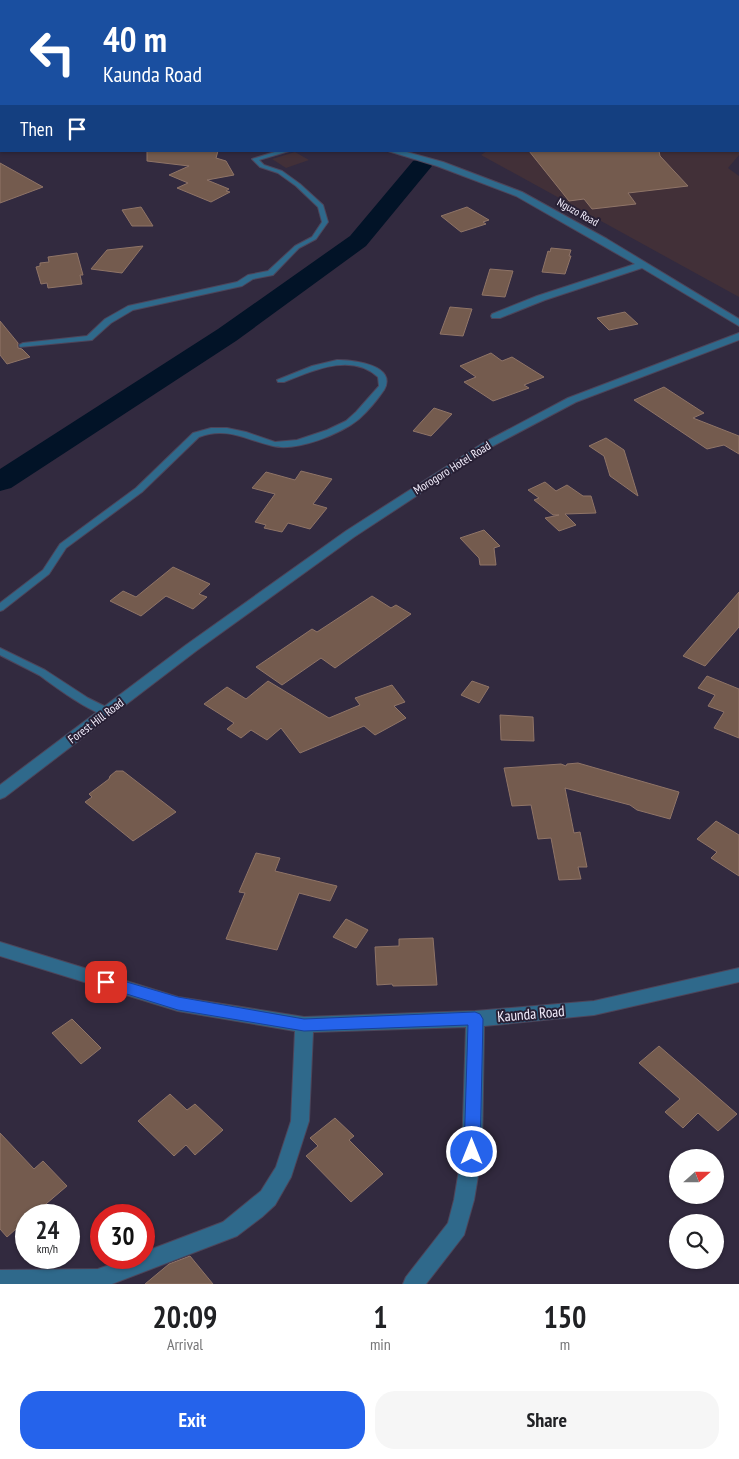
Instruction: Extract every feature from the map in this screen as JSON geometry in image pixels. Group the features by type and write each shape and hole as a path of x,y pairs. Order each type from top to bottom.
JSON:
{"street":[{"name":"Nguzo Road","path":"396,152 440,164 519,194 644,265 739,323"},
{"path":"496,316 541,298 644,265"},
{"name":"Morogoro Hotel Road","path":"191,648 350,534 487,446 572,400 739,336"},
{"name":"Forest Hill Road","path":"0,793 191,648"},
{"name":"Kaunda Road","path":"0,949 178,1004 304,1025 475,1019 594,1008 739,975"},
{"path":"413,1284 457,1228 464,1200 472,1152 475,1019"},
{"path":"0,1280 98,1279 197,1244 230,1229 255,1210 268,1198 284,1171 300,1121 304,1025"}],"lane":[{"path":"23,345 89,338 117,315 131,308 239,284 251,277 270,273 297,247 314,238 325,222 321,206 298,185 280,172 262,166 255,159 282,152"},
{"path":"0,608 46,572 62,546 139,490 196,435 206,430 216,429 238,432 276,445 286,445 305,440 333,430 353,420 376,394 384,381 382,376 371,368 353,362 321,366 281,380"},
{"path":"0,651 41,672 106,712"}],"shaded area":[{"path":"295,152 309,160 286,168 272,159"},
{"path":"486,152 739,152 739,155 728,168 739,176 739,297 481,155"}],"building":[{"path":"147,152 218,152 216,158 226,161 234,175 207,180 229,189 226,191 230,192 211,202 177,188 188,183 169,175 189,166 147,161"},
{"path":"530,152 659,152 660,156 688,186 628,193 636,204 592,209 584,199 569,201"},
{"path":"0,163 43,187 0,203"},
{"path":"141,207 153,226 132,226 122,210"},
{"path":"467,207 489,220 483,222 486,224 461,232 441,216"},
{"path":"143,246 122,273 91,269 107,250"},
{"path":"551,248 571,250 565,274 542,272 548,251 550,252"},
{"path":"77,253 83,275 80,275 82,284 48,288 47,283 41,284 36,267 40,266 40,263 49,262 48,257"},
{"path":"490,269 513,271 505,297 482,295"},
{"path":"450,307 472,309 463,336 440,334"},
{"path":"625,312 638,324 609,330 597,318"},
{"path":"0,321 18,343 18,348 22,349 30,357 7,364 0,355"},
{"path":"491,353 502,361 512,357 544,377 524,385 529,388 493,401 464,382 476,377 460,366"},
{"path":"664,387 704,413 693,418 739,436 739,454 724,445 707,449 634,400"},
{"path":"434,408 452,414 431,436 413,431"},
{"path":"606,438 624,450 638,496 610,476 604,456 589,446"},
{"path":"301,471 332,479 313,504 327,508 310,529 288,523 282,532 264,528 266,525 255,522 275,494 252,488 266,472 295,480"},
{"path":"545,482 556,491 567,485 583,496 591,496 596,513 565,514 576,525 559,531 545,518 559,515 553,515 534,500 539,498 528,490"},
{"path":"484,530 500,546 494,548 496,565 480,565 479,558 460,538"},
{"path":"173,567 210,584 199,594 207,597 193,609 166,596 141,616 110,601 123,591 136,597"},
{"path":"739,592 739,627 705,666 683,656"},
{"path":"372,596 391,608 396,605 411,614 335,668 321,658 282,685 256,667 312,629 317,632"},
{"path":"707,676 739,689 739,738 714,728 724,712 708,706 715,695 698,688"},
{"path":"268,681 329,718 360,705 355,698 392,685 405,702 394,706 406,718 375,735 364,726 300,753 281,728 267,740 251,730 241,738 227,729 234,723 204,704 227,687 246,699"},
{"path":"472,681 489,687 479,703 461,695"},
{"path":"500,715 533,717 534,741 501,740"},
{"path":"578,763 679,792 670,819 637,810 630,805 565,788 574,833 580,832 587,867 578,867 581,879 559,880 551,838 538,839 531,805 512,806 504,768 561,764 566,766 567,764"},
{"path":"116,771 123,771 176,812 133,841 85,802 92,797 89,794 109,779"},
{"path":"716,821 739,835 739,876 711,858 717,852 697,839"},
{"path":"256,853 280,858 275,871 337,886 330,901 299,893 277,950 226,939 245,893 239,892"},
{"path":"346,919 368,930 356,948 333,937"},
{"path":"433,938 437,985 377,985 375,947 399,946 399,939"},
{"path":"72,1019 101,1048 81,1064 52,1033"},
{"path":"659,1046 737,1114 718,1131 698,1113 683,1128 665,1112 680,1099 639,1063"},
{"path":"170,1094 187,1110 195,1104 223,1130 195,1155 186,1145 174,1156 138,1121"},
{"path":"335,1118 354,1136 349,1140 383,1174 351,1202 306,1156 318,1146 310,1138"},
{"path":"0,1133 34,1169 43,1161 67,1186 46,1204 15,1204 15,1230 7,1237 0,1229"},
{"path":"190,1256 213,1284 145,1284 169,1264"}],"waterway":[{"path":"0,482 227,335 358,241 421,166"}],"route":[{"path":"106,982 178,1004 304,1025 475,1019 472,1152"}]}
